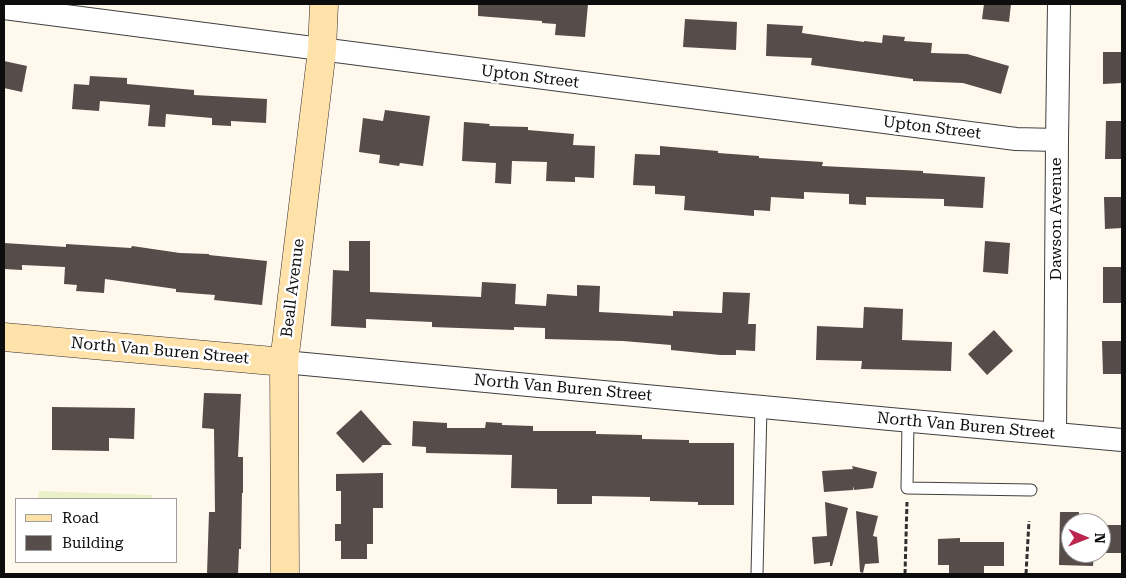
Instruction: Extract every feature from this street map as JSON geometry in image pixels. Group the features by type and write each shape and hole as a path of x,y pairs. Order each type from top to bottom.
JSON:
{"street":[{"name":"Beall Avenue","path":"285,574 284,362 322,50 324,4"},
{"name":"Dawson Avenue","path":"1055,434 1056,140 1059,4"},
{"name":"Upton Street","path":"4,8 1016,139 1056,140"},
{"name":"North Van Buren Street","path":"4,337 1122,440"}],"lane":[{"path":"757,574 762,407"},
{"path":"908,421 907,488 1031,490"}],"path":[{"path":"905,574 907,488"},
{"path":"1026,574 1029,521"}],"green space":[{"path":"39,491 152,495 152,498 38,498"}],"building":[{"path":"478,4 588,4 585,37 555,35 556,24 542,23 542,21 478,16"},
{"path":"984,4 1011,4 1009,22 982,19"},
{"path":"685,19 737,22 736,50 683,47"},
{"path":"767,24 803,26 802,33 864,42 882,43 883,35 905,37 904,41 932,43 931,53 967,54 1009,66 1001,94 963,83 913,81 913,79 811,65 812,58 766,56"},
{"path":"1103,52 1122,52 1122,83 1103,84"},
{"path":"4,61 27,66 22,92 4,88"},
{"path":"90,76 127,78 127,84 194,90 194,95 267,99 266,123 231,121 231,126 212,125 212,118 166,114 165,127 148,126 150,105 100,101 99,111 72,109 74,84 89,85"},
{"path":"385,110 430,116 423,166 400,163 399,166 379,163 380,155 359,152 363,118 383,121"},
{"path":"1106,121 1122,121 1122,159 1105,159"},
{"path":"464,122 490,124 489,126 528,127 528,130 574,134 573,145 595,146 594,178 575,177 575,182 546,181 547,162 512,161 511,184 495,183 496,163 462,161"},
{"path":"660,146 718,151 718,153 759,156 759,158 823,162 822,166 923,171 923,173 985,177 983,208 944,206 944,199 866,197 866,205 849,204 849,194 804,192 804,199 771,197 770,211 754,210 754,216 684,210 685,196 655,194 655,186 633,185 635,154 660,155"},
{"path":"1104,197 1122,197 1122,228 1105,229"},
{"path":"349,241 370,241 370,292 481,297 482,282 516,284 515,304 546,306 547,294 577,296 577,285 600,286 599,312 673,316 673,311 722,313 723,292 750,293 748,324 756,324 755,351 736,350 736,355 720,355 671,350 671,345 623,341 545,339 545,328 514,327 514,330 432,327 432,322 366,319 366,328 331,326 333,270 349,271"},
{"path":"985,241 1010,243 1008,274 983,272"},
{"path":"4,243 66,247 66,244 131,248 132,246 180,253 209,254 267,261 262,305 214,300 215,295 176,292 176,289 105,279 104,293 76,291 77,285 64,284 65,267 22,265 22,270 4,269"},
{"path":"1103,267 1122,267 1122,303 1103,303"},
{"path":"864,307 903,309 902,340 952,342 951,371 861,369 862,361 816,360 817,326 863,328"},
{"path":"994,330 1013,351 987,375 968,354"},
{"path":"1102,341 1122,341 1122,374 1103,374"},
{"path":"204,393 241,394 238,457 243,457 243,493 238,574 207,574 209,512 215,512 214,429 202,428"},
{"path":"52,407 135,408 134,439 109,438 109,451 52,450"},
{"path":"361,410 392,445 382,445 363,463 336,433"},
{"path":"413,421 447,423 447,428 485,428 486,422 502,423 502,425 533,426 533,431 596,431 596,434 642,435 642,439 689,440 689,443 734,443 734,505 698,505 698,502 650,501 650,497 592,496 592,504 557,504 557,489 511,488 512,455 426,453 426,447 412,446"},
{"path":"852,466 877,472 873,488 854,490 854,486 853,490 824,492 822,471 853,469"},
{"path":"383,473 383,508 373,508 373,544 367,544 367,559 341,559 341,541 335,541 335,524 341,524 341,491 336,491 336,474"},
{"path":"825,502 848,508 832,566 830,566 830,562 814,564 812,537 827,536"},
{"path":"856,511 878,516 873,536 877,537 879,563 865,564 863,573 860,572"},
{"path":"1060,512 1079,512 1061,513 1061,563 1093,563 1093,566 1059,565"},
{"path":"1111,525 1122,525 1122,553 1111,553"},
{"path":"960,538 960,542 1004,542 1004,566 984,566 984,574 949,574 949,565 938,565 938,539"}]}
